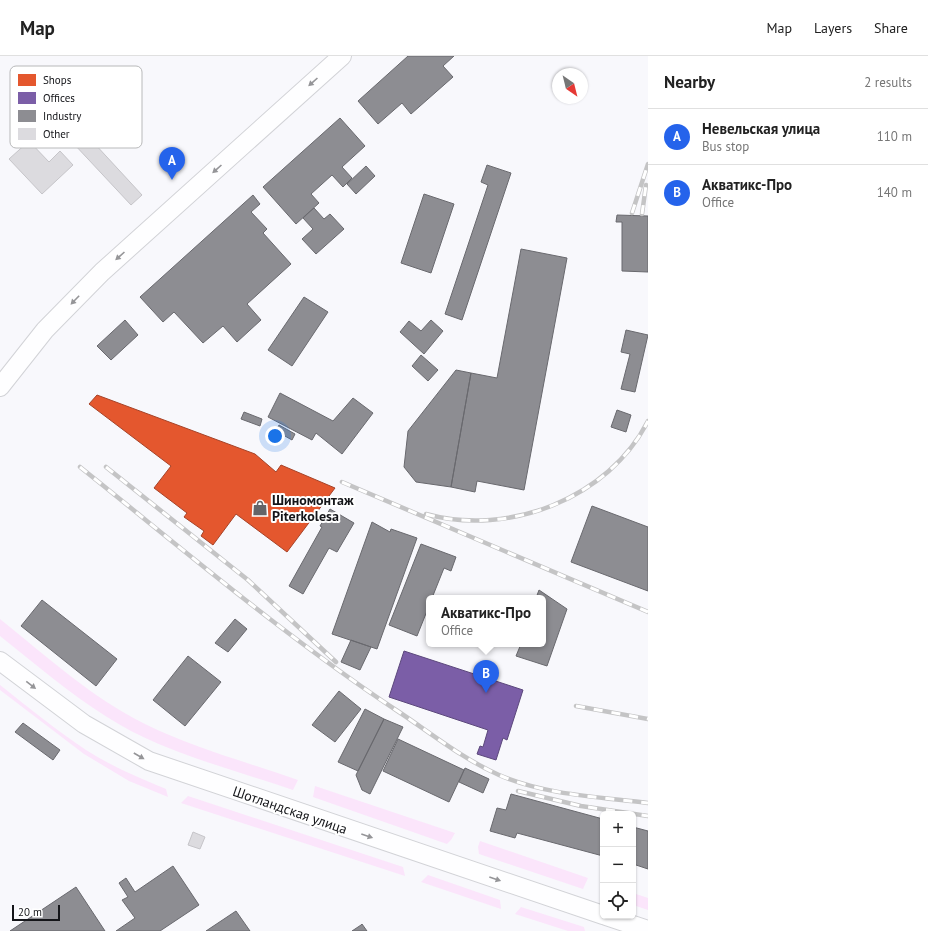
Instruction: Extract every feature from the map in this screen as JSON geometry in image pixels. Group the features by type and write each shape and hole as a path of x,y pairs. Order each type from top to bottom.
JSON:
{"street":[{"path":"0,387 45,330 102,272 342,56"},
{"name":"Шотландская улица","path":"0,661 84,724 149,762 600,914"},
{"path":"615,919 648,930"}],"shaded area":[{"path":"0,619 88,689 125,713 163,733 298,780 293,790 173,750 128,729 107,717 52,678 0,636"},
{"path":"0,685 86,750 135,776 166,789 168,797 129,781 84,754 0,690"},
{"path":"315,786 455,833 447,844 313,797"},
{"path":"188,796 403,867 405,876 181,803"},
{"path":"480,841 588,878 583,889 479,854 478,847"},
{"path":"428,875 500,900 501,909 421,882"},
{"path":"636,894 648,898 648,910 636,906"},
{"path":"521,907 584,927 585,931 568,931 515,914"}],"building: Shops":[{"path":"97,395 255,454 276,472 281,465 335,488 287,552 236,514 213,545 201,536 204,531 184,517 187,513 154,488 171,466 89,404"}],"building: Offices":[{"path":"404,651 523,690 507,740 503,738 496,760 477,754 480,746 483,747 488,730 389,697"}],"building: Industry":[{"path":"408,56 454,56 443,66 453,77 411,114 402,103 378,124 358,101"},
{"path":"340,118 365,146 342,167 352,178 343,187 332,175 311,194 319,203 296,224 263,187"},
{"path":"487,165 511,173 462,320 445,314 488,185 481,182"},
{"path":"366,166 375,176 356,194 347,184"},
{"path":"424,194 454,204 431,273 401,263"},
{"path":"253,195 260,204 251,212 267,229 263,233 291,264 247,304 261,320 237,342 223,326 203,343 174,312 163,322 140,297"},
{"path":"314,208 324,219 330,214 344,229 316,254 302,239 313,229 303,218"},
{"path":"617,215 648,216 648,272 622,271 622,222 616,222"},
{"path":"521,249 567,258 524,490 477,481 475,492 451,487 471,373 497,378"},
{"path":"304,297 328,312 292,366 268,350"},
{"path":"125,320 138,335 111,360 97,346"},
{"path":"431,320 443,331 424,354 400,332 409,321 421,331"},
{"path":"626,330 648,335 635,392 621,389 630,354 621,352"},
{"path":"421,355 438,370 428,381 412,366"},
{"path":"456,370 471,373 451,487 416,482 404,467 408,431"},
{"path":"280,393 333,421 353,398 373,413 342,454 316,433 312,440 268,417"},
{"path":"617,410 631,415 626,432 611,427"},
{"path":"244,412 262,419 260,426 241,419"},
{"path":"279,425 295,434 292,440 276,431"},
{"path":"592,506 648,527 648,591 571,562"},
{"path":"330,509 354,523 337,552 329,548 303,594 289,586 322,527 320,526"},
{"path":"372,522 390,532 391,529 417,538 377,649 332,634"},
{"path":"421,544 456,557 451,571 444,568 433,595 426,595 426,614 417,636 389,625"},
{"path":"539,590 567,609 547,666 516,656 520,647 546,647 546,595 537,595"},
{"path":"42,600 117,659 96,686 21,626"},
{"path":"235,619 247,629 228,652 215,643"},
{"path":"351,640 371,647 360,670 341,662"},
{"path":"188,656 221,682 185,726 153,700"},
{"path":"339,691 361,709 335,742 312,725"},
{"path":"365,709 384,719 358,771 338,762"},
{"path":"384,719 403,727 370,794 362,790 356,775"},
{"path":"23,723 60,750 53,760 15,732"},
{"path":"398,739 464,770 449,802 383,771"},
{"path":"465,768 489,779 483,793 459,782"},
{"path":"511,794 600,818 600,855 517,833 515,838 490,831 497,808 506,810"},
{"path":"636,828 648,831 648,869 636,865"},
{"path":"173,866 199,905 160,931 116,931 135,918 122,900 128,897 119,883 126,878 135,892"},
{"path":"76,887 105,931 10,931"},
{"path":"236,911 250,931 206,931"},
{"path":"362,924 367,931 352,931 361,925"}],"building: Other":[{"path":"21,148 36,148 49,162 60,151 73,165 42,194 9,159"},
{"path":"78,148 99,148 142,195 131,205"},
{"path":"193,832 205,837 200,849 188,845"}],"railway":[{"path":"632,213 648,164"},
{"path":"642,214 646,185"},
{"path":"426,514 458,520 490,520 522,515 554,505 583,490 609,471 631,448 648,421"},
{"path":"80,467 276,624 357,684 473,762 499,775 535,787 591,797 648,803"},
{"path":"106,467 248,580 336,662"},
{"path":"342,482 648,612"},
{"path":"576,706 648,719"},
{"path":"518,791 581,806 648,816"}],"place":[{"name":"Невельская улица","path":"172,180"},
{"name":"Шиномонтаж Piterkolesa","path":"260,508"},
{"name":"Акватикс-Про","path":"486,693"}]}
